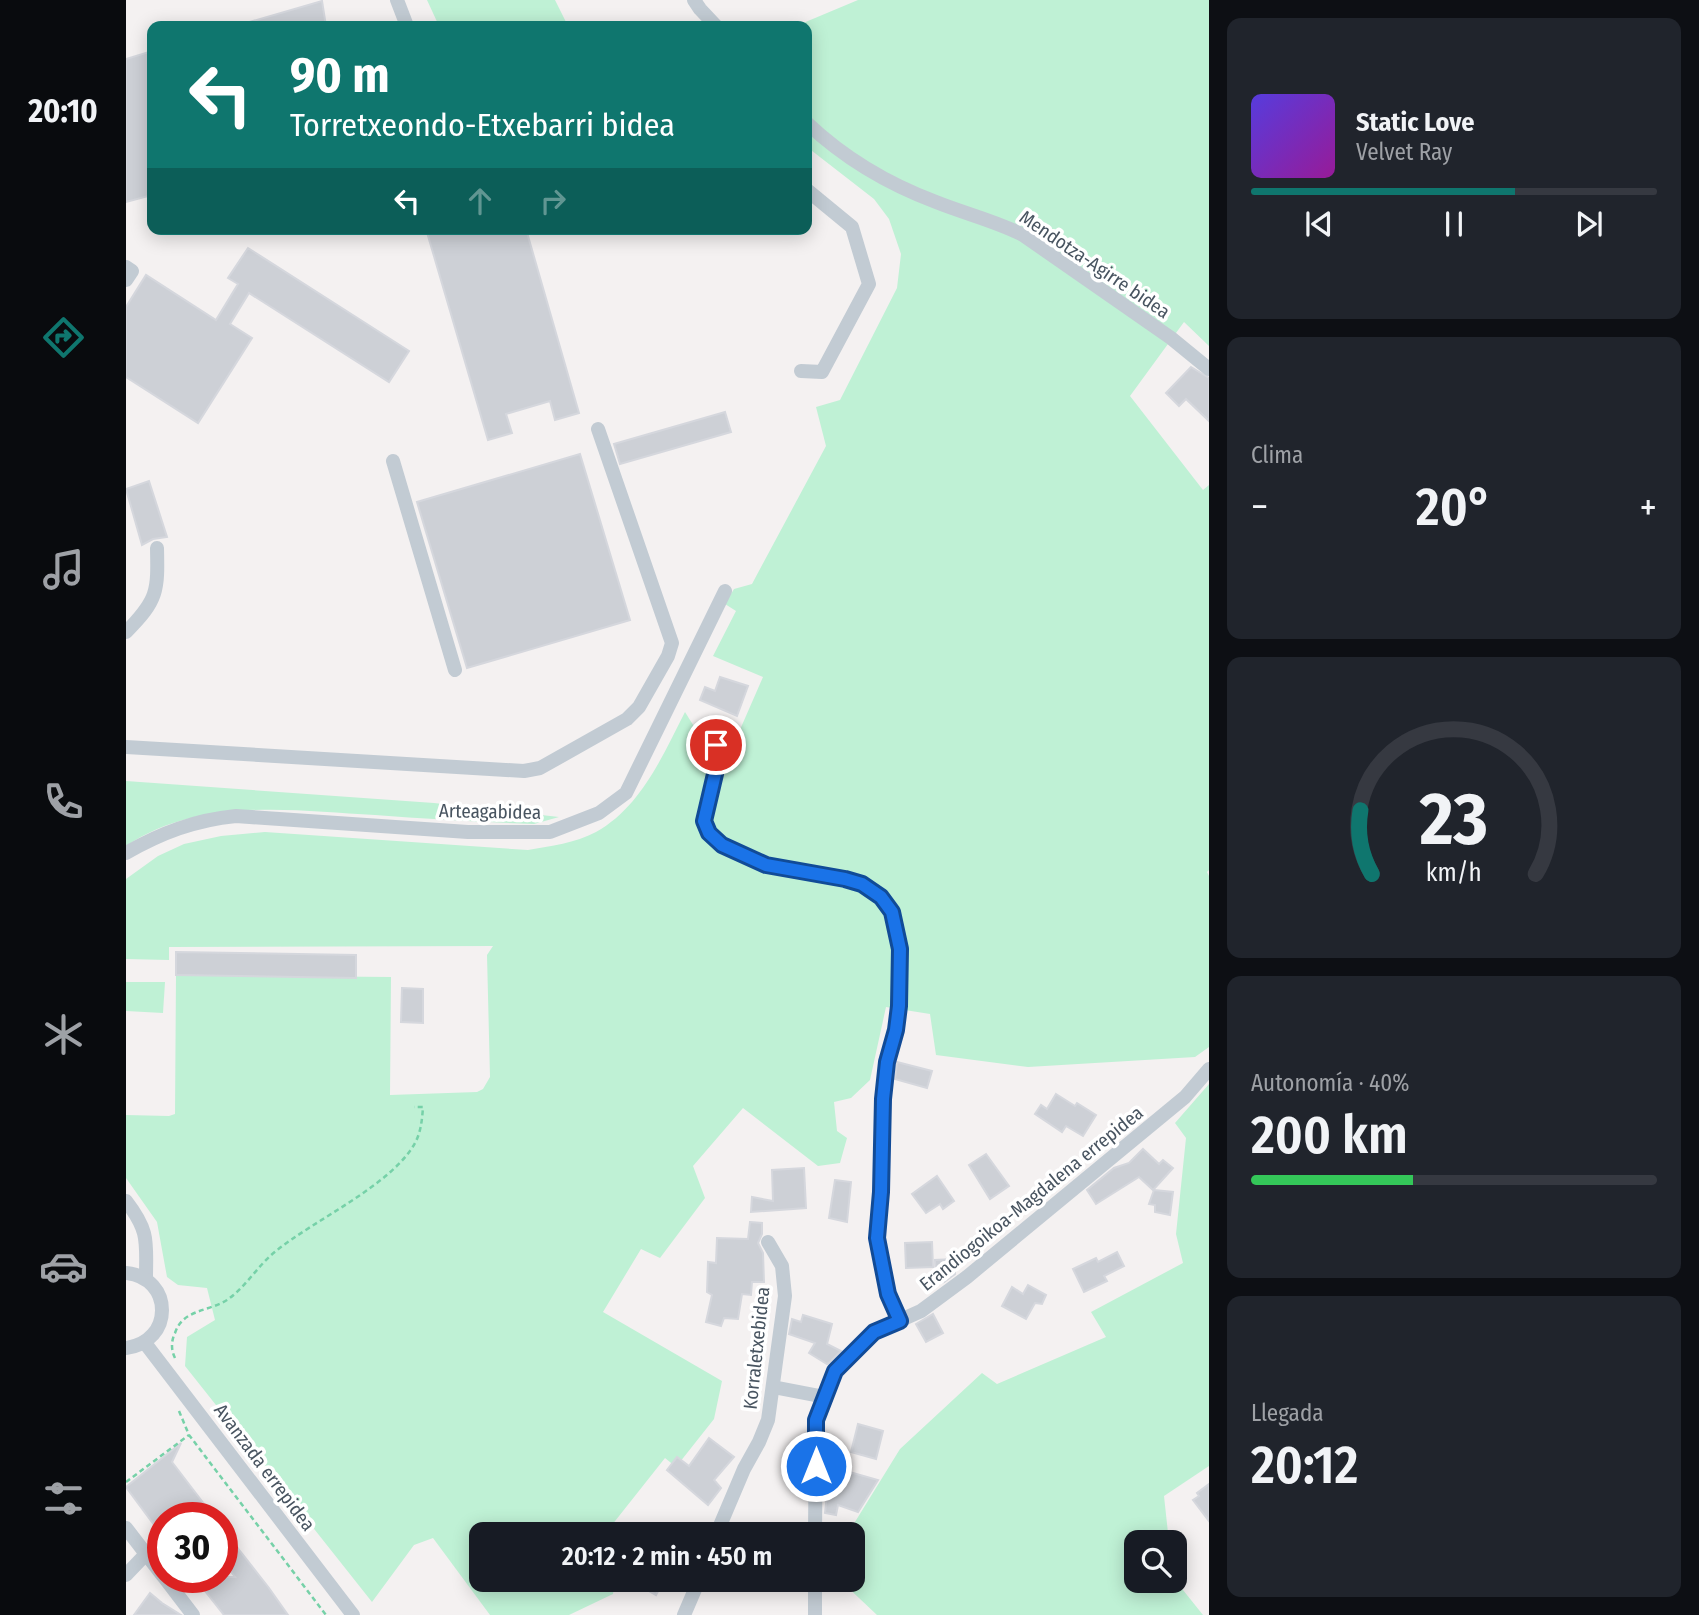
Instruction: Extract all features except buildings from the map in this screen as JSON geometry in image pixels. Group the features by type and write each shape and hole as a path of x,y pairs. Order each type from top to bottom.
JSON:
{"street":[{"path":"397,0 405,21"},
{"path":"694,0 711,21"},
{"name":"Mendotza-Agirre bidea","path":"812,126 839,149 895,186 1004,225 1023,235 1171,338 1209,369"},
{"path":"801,370 822,372 869,284 852,228 812,194"},
{"path":"126,267 132,271 126,280"},
{"path":"126,747 524,771 540,768 627,719 639,707 668,656 672,643 597,429"},
{"path":"393,461 455,670"},
{"path":"126,632 152,602 156,590 157,548"},
{"name":"Arteagabidea","path":"126,853 178,828 236,816 468,832 550,832 598,813 626,793 725,591"},
{"path":"716,745 715,774 704,821 709,833 722,845 766,865 862,884 881,897 892,912 900,949 899,1006 883,1095 877,1238 888,1294 900,1321"},
{"name":"Erandiogoikoa-Magdalena errepidea","path":"816,1522 816,1420 835,1371 874,1332 921,1311 967,1277 1185,1097 1209,1069"},
{"path":"126,1201 139,1217 146,1235 146,1279"},
{"name":"Korraletxebidea","path":"722,1522 768,1420 785,1296 782,1266 768,1242"},
{"path":"126,1273 146,1279 159,1295 162,1316 153,1336 145,1343 126,1348"},
{"name":"Avanzada errepidea","path":"145,1343 353,1615"},
{"path":"773,1387 825,1397"},
{"path":"126,1528 146,1554 126,1575"},
{"path":"684,1615 694,1592"},
{"path":"815,1592 815,1615"},
{"path":"176,1593 193,1615"}],"path":[{"path":"176,1360 172,1352 172,1339 177,1325 185,1317 228,1299 279,1248 395,1170 415,1142 421,1126 423,1107 414,1107"},
{"path":"177,1406 188,1435 326,1615"},
{"path":"126,1482 188,1435"}],"green space":[{"path":"427,0 555,0 566,21 437,21"},
{"path":"858,0 1209,0 1209,346 1184,322 1130,396 1203,490 1209,485 1209,1047 1195,1057 1028,1067 936,1055 930,1014 886,1007 870,1080 851,1098 834,1102 837,1131 847,1138 840,1163 818,1166 743,1108 693,1166 705,1198 660,1258 641,1249 603,1312 722,1381 714,1419 676,1467 665,1458 614,1522 469,1522 469,1587 433,1538 414,1545 372,1602 185,1366 187,1337 215,1320 207,1288 178,1285 167,1277 157,1222 126,1178 126,1115 175,1114 176,975 391,977 390,1095 477,1092 483,1089 490,1077 487,955 493,946 169,947 169,960 126,959 126,879 158,856 184,844 221,836 265,832 528,850 563,844 596,832 626,809 649,779 685,712 710,752 732,748 763,677 713,656 736,611 725,604 734,589 752,584 826,446 816,407 840,400 897,288 901,254 889,219 874,199 812,151 812,21 808,21"},
{"path":"126,781 434,803 559,817 534,824 311,811 246,810 184,820 154,830 126,846"},
{"path":"126,982 165,982 163,1013 126,1011"},
{"path":"1209,1084 1209,1466 1164,1496 1168,1530 1124,1530 1124,1593 1185,1593 1203,1615 877,1615 853,1592 865,1592 865,1522 855,1522 900,1449 982,1373 997,1384 1106,1337 1091,1312 1183,1263 1176,1234 1186,1138 1175,1123"},
{"path":"473,1592 613,1592 569,1615 490,1615"}],"route":[{"path":"716,745 715,774 704,821 709,833 722,845 741,856 766,865 862,884 881,897 892,912 897,927 900,949 899,1006 887,1062 881,1118 881,1192 877,1238 888,1294 900,1321 874,1332 835,1371 816,1420 816,1466"}]}
